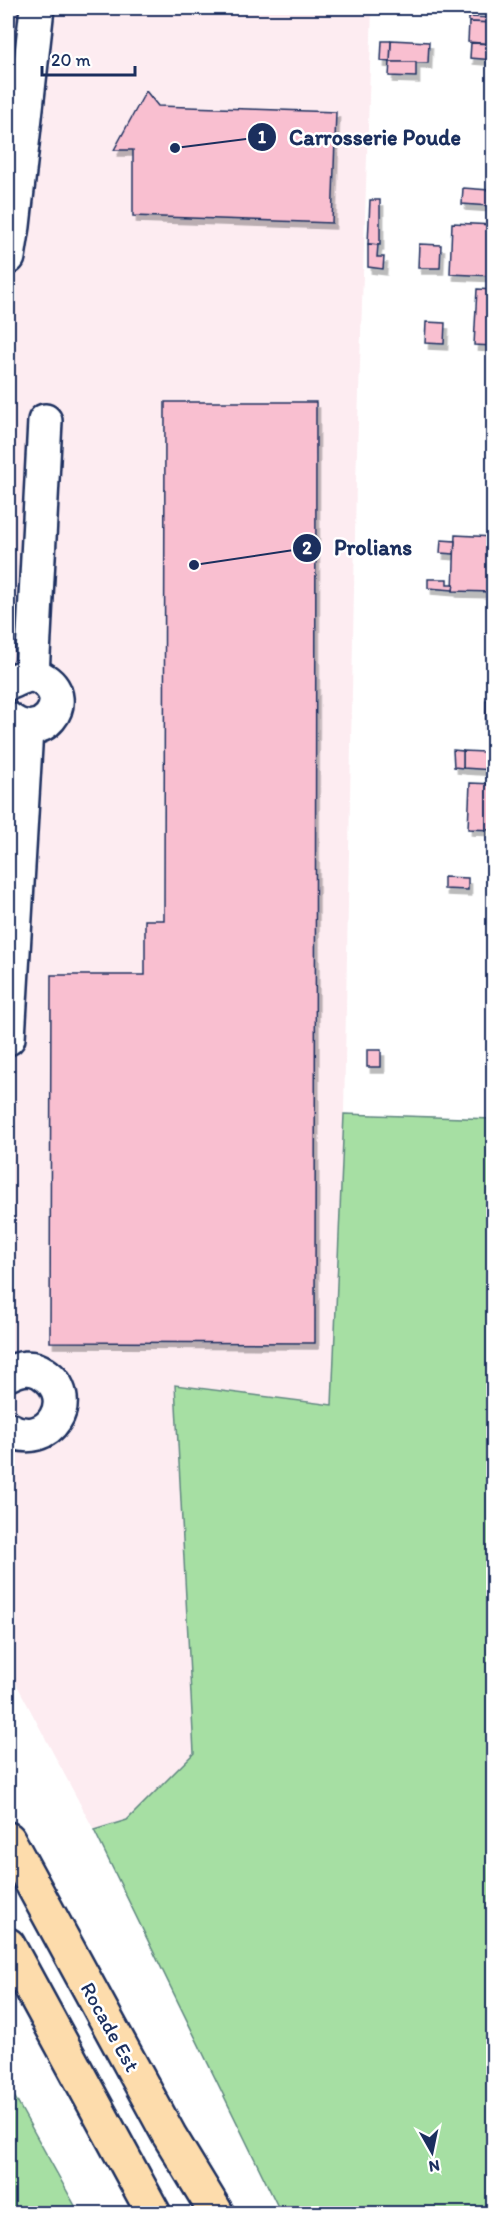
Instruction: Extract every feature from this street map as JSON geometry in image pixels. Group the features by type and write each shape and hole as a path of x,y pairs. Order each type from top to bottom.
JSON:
{"highway":[{"name":"Rocade Est","path":"8,1839 163,2125 217,2214"},
{"path":"8,1945 154,2214"}],"street":[{"path":"8,257 37,8"},
{"path":"8,1038 17,724 36,728 46,723 56,705 55,694 42,678 20,679 45,422"},
{"path":"8,1429 26,1435 38,1433 52,1424 60,1408 57,1385 49,1376 39,1370 10,1366"}],"shaded area":[{"path":"8,8 372,8 356,482 344,1114 332,1405 175,1386 194,1753 127,1820 94,1830 8,1668"}],"green space":[{"path":"344,1114 493,1119 493,2213 281,2213 94,1830 127,1820 194,1753 175,1385 332,1405"},
{"path":"8,2085 79,2213 8,2213"}],"building":[{"path":"469,17 494,18 494,23 469,22"},
{"path":"469,22 494,23 494,44 468,42"},
{"path":"391,40 429,42 428,63 390,62"},
{"path":"382,41 391,41 390,62 381,61"},
{"path":"471,43 494,44 494,60 470,58"},
{"path":"390,62 416,62 416,77 389,76"},
{"path":"492,78 494,78 494,120 491,120"},
{"path":"146,91 158,106 336,112 332,223 133,216 133,150 114,150"},
{"path":"463,188 489,190 489,206 462,204"},
{"path":"370,200 380,200 380,245 368,244"},
{"path":"452,223 494,225 494,276 450,274"},
{"path":"368,244 378,245 377,257 384,257 383,269 368,267"},
{"path":"419,244 441,245 440,268 418,268"},
{"path":"477,289 494,290 494,346 474,345"},
{"path":"426,322 445,323 444,344 425,343"},
{"path":"165,402 316,402 315,1343 50,1342 51,975 145,975 145,920 164,920"},
{"path":"455,535 494,537 493,592 453,591"},
{"path":"441,540 455,541 454,554 440,553"},
{"path":"428,579 447,579 447,584 454,584 453,590 428,588"},
{"path":"486,700 494,701 494,770 463,768 463,751 485,752"},
{"path":"453,750 463,751 463,768 454,767"},
{"path":"470,783 494,784 494,830 468,829"},
{"path":"491,843 494,843 494,879 490,878"},
{"path":"444,877 468,878 468,890 444,889"},
{"path":"367,1050 381,1050 381,1067 367,1067"}],"place":[{"name":"Carrosserie Poude","path":"175,148"},
{"name":"Prolians","path":"194,565"}]}
